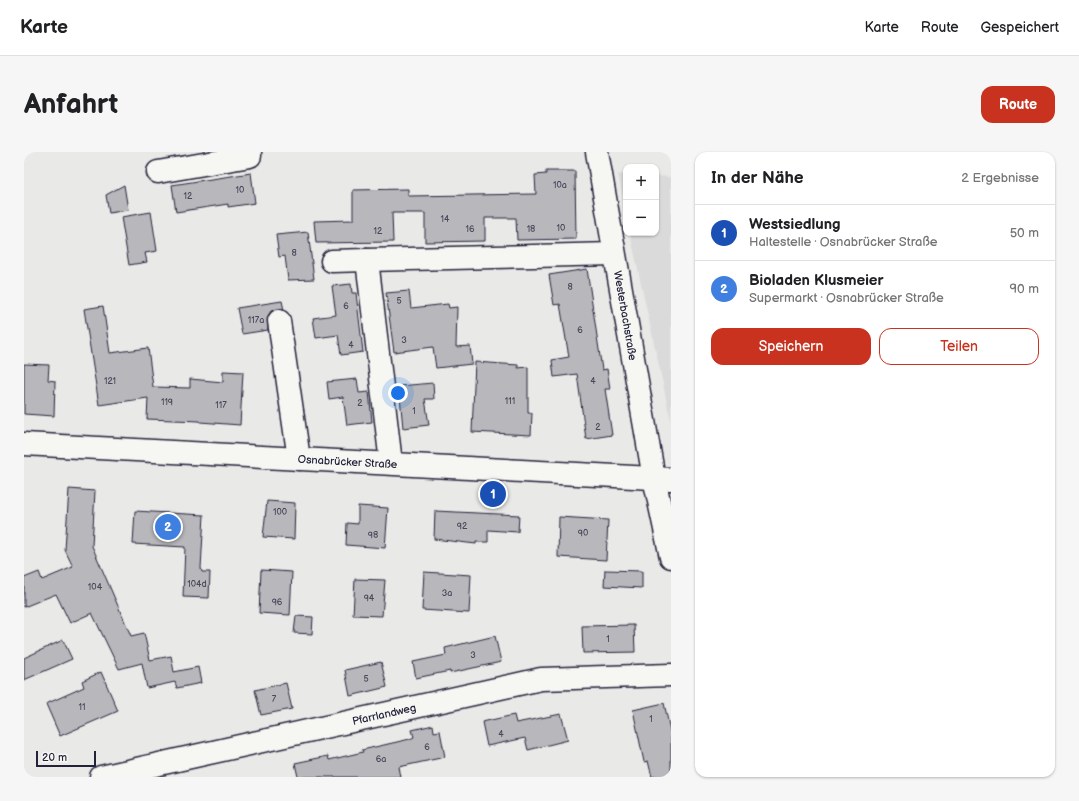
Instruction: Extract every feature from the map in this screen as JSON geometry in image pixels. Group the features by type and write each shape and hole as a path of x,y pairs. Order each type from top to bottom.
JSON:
{"street":[{"path":"158,172 250,156 250,152"},
{"name":"Westerbachstraße","path":"597,152 632,350 663,479 671,557"},
{"path":"332,261 614,254"},
{"path":"367,260 391,463"},
{"path":"279,321 299,459"},
{"name":"Osnabrücker Straße","path":"24,444 663,479"},
{"name":"Pfarrlandweg","path":"101,777 541,679 671,675"}],"shaded area":[{"path":"618,174 623,175 623,198"},
{"path":"659,176 671,177 671,421 631,236 659,236"}],"building":[{"path":"546,171 575,171 576,239 517,240 516,218 485,218 485,241 425,242 425,213 392,213 393,242 316,243 314,221 353,220 353,190 408,189 408,196 536,194 535,175 546,174"},
{"path":"251,173 255,203 228,207 228,204 176,212 172,185"},
{"path":"124,185 128,210 109,213 106,195"},
{"path":"151,212 157,251 145,253 147,262 129,265 121,217"},
{"path":"308,232 314,279 288,280 285,256 279,257 276,235"},
{"path":"587,269 602,370 607,369 610,389 605,389 612,435 586,439 577,374 554,377 552,360 569,357 560,304 554,305 549,275"},
{"path":"351,284 352,293 356,293 363,352 341,355 338,335 316,338 313,318 336,315 332,286"},
{"path":"409,291 411,308 448,304 449,308 457,307 456,347 470,346 472,364 436,368 433,347 394,352 386,293"},
{"path":"282,301 284,310 277,309 271,311 268,316 268,330 242,334 237,308"},
{"path":"103,306 110,353 148,348 153,387 190,388 190,379 223,382 223,371 243,372 240,425 200,421 147,419 148,398 99,405 84,309"},
{"path":"475,362 518,365 518,368 528,367 528,413 532,413 531,435 472,432"},
{"path":"24,364 49,365 48,380 55,381 54,416 24,414"},
{"path":"357,379 359,393 369,392 372,422 347,425 343,397 329,399 327,382"},
{"path":"433,383 434,399 425,399 429,425 403,428 399,386"},
{"path":"69,489 95,491 92,546 131,636 144,633 150,660 171,656 174,672 198,667 201,683 177,688 175,682 147,688 142,663 119,669 92,613 70,623 56,594 24,607 24,578 39,572 42,580 73,567 65,550"},
{"path":"267,501 295,503 294,539 263,537"},
{"path":"358,506 388,508 385,548 346,545 347,523 358,524"},
{"path":"135,511 204,515 201,568 202,572 210,572 209,598 183,597 185,547 133,544"},
{"path":"435,511 519,515 518,532 488,530 488,542 476,542 476,544 434,539"},
{"path":"559,517 608,520 606,560 558,557"},
{"path":"261,570 292,572 290,615 259,613"},
{"path":"605,570 642,571 642,588 604,586"},
{"path":"424,572 471,575 469,613 422,610"},
{"path":"355,579 385,580 382,616 353,615"},
{"path":"296,616 313,617 312,634 294,633"},
{"path":"634,625 635,652 583,653 582,626"},
{"path":"495,636 501,662 450,673 450,671 416,678 413,662 446,655 445,648"},
{"path":"63,640 72,659 24,680 24,658"},
{"path":"381,662 387,687 350,696 345,670"},
{"path":"101,672 118,711 60,736 46,704 84,687 82,681"},
{"path":"286,683 292,709 261,715 255,690"},
{"path":"664,703 671,735 671,777 652,777 648,761 644,762 633,710"},
{"path":"561,714 568,740 528,750 525,738 487,746 482,722 514,715 516,723"},
{"path":"433,725 434,732 440,731 445,757 399,767 401,777 298,777 295,763 328,756 329,760 363,752 362,750 410,739 414,737 412,730"}],"place":[{"name":"Westsiedlung","path":"493,494"},
{"name":"Bioladen Klusmeier","path":"168,527"}]}
